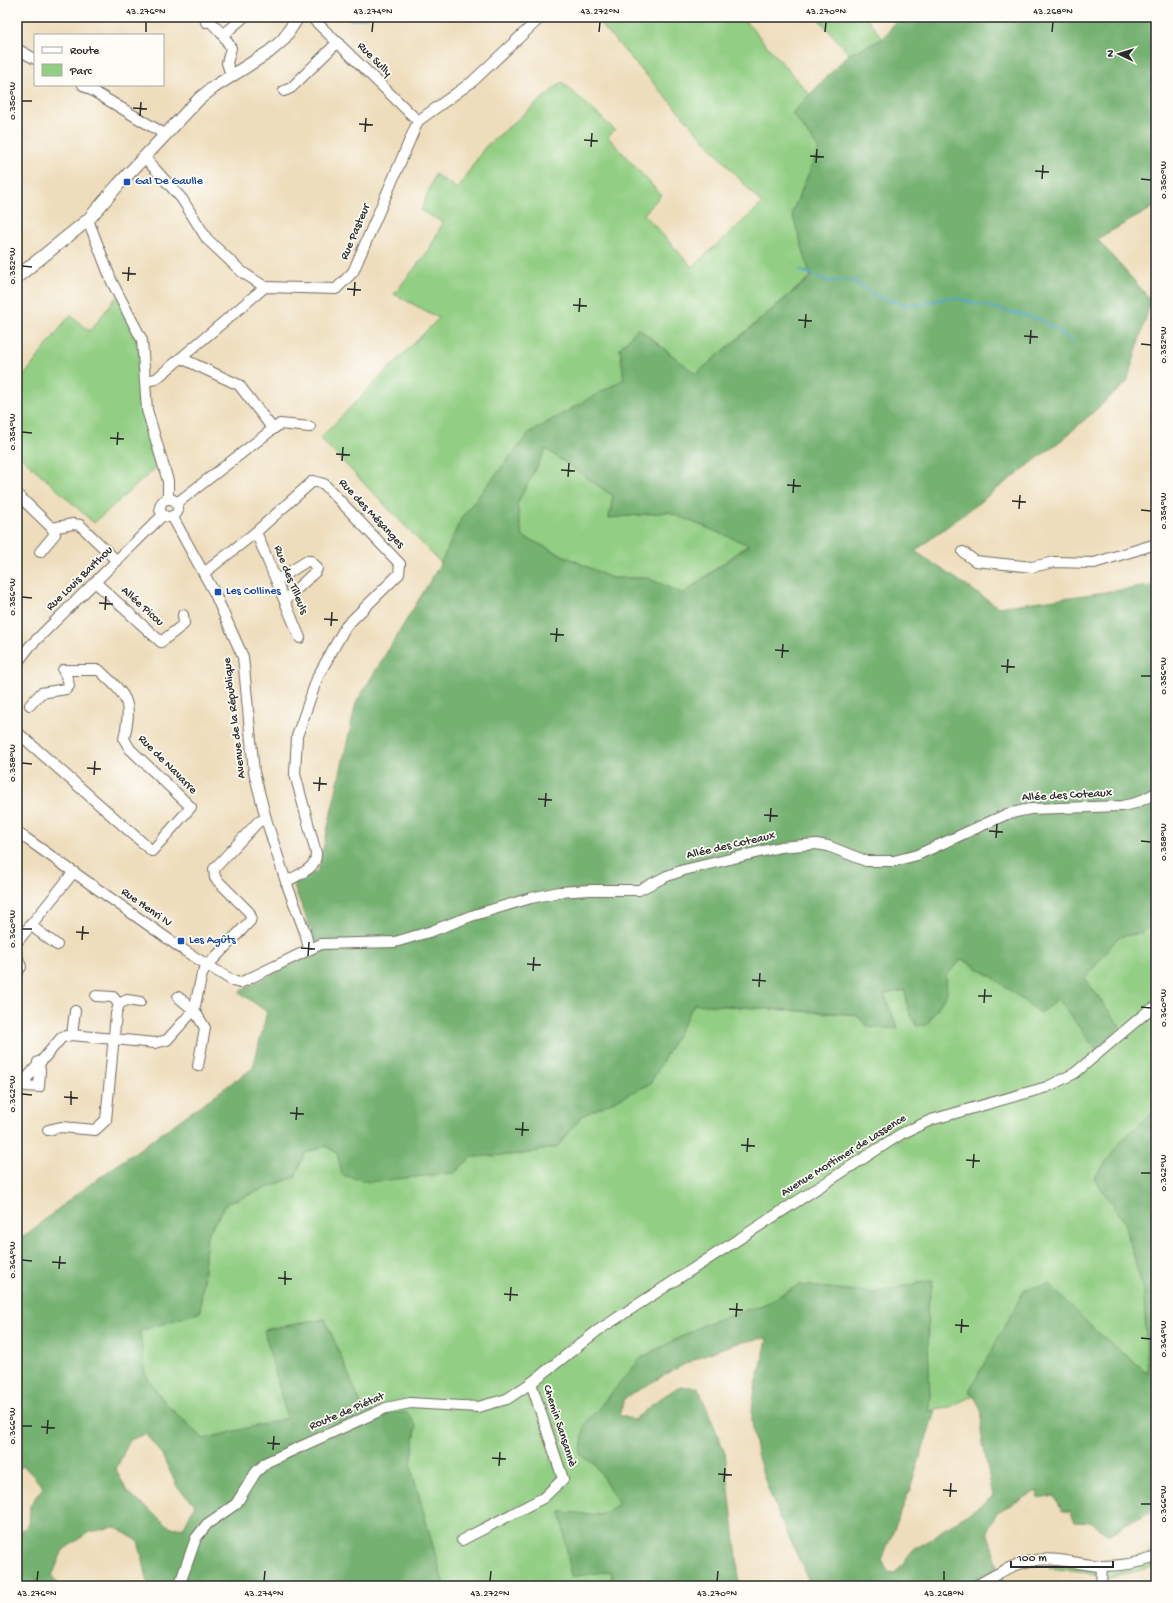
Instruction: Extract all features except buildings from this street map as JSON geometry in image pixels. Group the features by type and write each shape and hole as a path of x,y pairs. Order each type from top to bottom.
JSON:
{"main road":[{"path":"17,277 88,220 199,100 230,75 269,52 283,40 298,17"}],"street":[{"path":"223,35 244,17"},
{"name":"Rue Sully","path":"311,17 418,122"},
{"name":"Rue Pasteur","path":"265,287 336,289 353,272 418,122 473,81 541,17"},
{"path":"206,22 210,20 223,35 231,48 226,63 230,75"},
{"path":"284,91 291,88 338,42"},
{"path":"17,50 34,58"},
{"path":"85,86 166,135"},
{"path":"145,158 182,199 207,239 242,272 265,287 156,379 145,381"},
{"path":"88,220 112,282 142,340 147,410 168,481 172,501 178,509 168,516 160,510 160,505 163,500 172,501 280,424 310,427"},
{"path":"181,358 239,386 273,429"},
{"name":"Rue des Mésanges","path":"204,574 256,532 313,481 324,484 400,564 399,574 346,626 316,684 297,736 294,774 316,853 316,860 313,866 286,882"},
{"path":"17,494 52,528 55,534 40,552"},
{"name":"Rue Louis Barthou","path":"17,663 30,646 95,582 168,516"},
{"name":"Avenue de la République","path":"168,516 204,574 243,657 254,772 266,820 286,882 305,932 309,949"},
{"path":"52,528 68,524 80,525 117,561"},
{"name":"Rue des Tilleuls","path":"256,532 300,638"},
{"path":"963,552 975,561 1032,567 1054,562 1094,563 1156,544"},
{"path":"277,580 307,561 311,561 317,568 316,571 285,600"},
{"name":"Allée Picou","path":"95,582 161,642 184,624 183,615"},
{"name":"Rue de Navarre","path":"17,732 152,851 191,807 130,749 124,739 128,720 128,705 119,690 99,670 63,670 69,686 66,689 41,693 30,705"},
{"name":"Allée des Coteaux","path":"309,949 321,944 395,942 432,931 471,916 559,892 639,890 667,876 684,870 780,847 816,844 828,846 866,861 894,861 917,855 1007,814 1030,809 1122,806 1136,803 1156,793"},
{"path":"38,1062 62,1037 72,1035 155,1043 168,1040 194,1010 202,974 207,966 250,921 251,917 249,912 215,878 214,869 258,822 266,820"},
{"name":"Rue Henri IV","path":"17,832 207,966 233,982 240,983 309,949"},
{"path":"17,942 74,872"},
{"path":"30,925 57,945"},
{"path":"17,956 21,967 17,972"},
{"path":"96,996 113,998 119,1004"},
{"path":"178,997 194,1010 205,1028 198,1066"},
{"path":"48,1130 61,1127 95,1130 106,1120 116,1014 119,1004 128,1000 140,1002"},
{"name":"Avenue Mortimer de Lassence","path":"597,1331 901,1134 931,1120 1047,1087 1075,1073 1148,1011 1156,1007"},
{"path":"72,1035 75,1011"},
{"name":"Route de Piétat","path":"180,1586 196,1538 207,1524 236,1504 256,1472 266,1462 386,1408 410,1403 478,1407 507,1399 531,1383 597,1331"},
{"name":"Chemin Sansannè","path":"462,1540 543,1498 563,1479 531,1383"},
{"path":"975,1586 1013,1566 1036,1560 1051,1559 1102,1566 1122,1564 1156,1557"},
{"path":"1101,1586 1102,1566"}],"green space":[{"path":"594,17 742,17 810,95 792,113 819,149 792,213 811,276 696,374 638,328 620,348 624,379 530,432 462,517 441,563 320,438 439,318 394,294 429,250 443,222 421,211 435,174 457,189 485,147 562,82 615,130 608,137 661,195 644,214 692,267 762,204"},
{"path":"817,17 866,17 883,39 849,54"},
{"path":"899,17 1156,17 1156,206 1097,239 1151,300 1127,382 1063,439 915,551 998,607 1156,585 1156,921 1141,933 1118,937 1085,979 1120,1026 1096,1050 1058,999 1040,1013 991,976 962,959 946,976 947,993 927,1025 916,1026 908,1009 905,990 884,994 898,1029 868,1027 856,1014 694,1004 650,1084 582,1116 557,1147 523,1154 472,1157 454,1173 369,1182 342,1175 337,1153 326,1146 305,1153 295,1177 227,1203 207,1235 200,1312 140,1331 145,1374 165,1403 204,1439 287,1418 264,1330 325,1319 364,1411 408,1413 416,1426 411,1467 444,1586 149,1586 138,1541 115,1527 89,1532 63,1550 52,1576 60,1586 17,1586 17,1534 29,1525 30,1505 43,1487 24,1466 17,1469 17,1242 79,1192 253,1068 267,1012 239,992 319,950 293,884 318,871 356,703 441,563 462,517 530,432 624,379 620,348 638,328 696,374 811,277 792,213 819,149 792,113 849,54 883,39","holes":["546,449 613,496 609,518 668,512 749,545 683,594 648,578 611,578 522,536 517,504","145,1434 160,1451 178,1488 195,1504 184,1527 171,1528 127,1492 116,1469 130,1440"]},
{"path":"117,296 140,340 141,401 160,464 94,523 17,453 17,379 20,381 70,315 90,331"},
{"path":"546,449 613,496 609,518 668,512 749,544 682,594 648,578 611,578 522,536 517,504"},
{"path":"1156,921 1156,1110 1123,1139 1094,1178 1125,1223 1144,1294 1148,1373 1097,1332 969,1392 974,1395 948,1408 928,1411 930,1398 927,1310 933,1280 875,1293 799,1285 765,1304 705,1324 641,1358 580,1454 595,1464 619,1504 601,1515 561,1512 571,1576 611,1571 613,1586 444,1586 411,1467 416,1426 385,1412 364,1411 325,1319 264,1330 288,1418 204,1439 165,1403 145,1374 140,1331 200,1312 207,1235 227,1203 295,1177 305,1153 325,1146 337,1153 454,1173 472,1157 523,1154 557,1147 582,1116 650,1084 694,1004 856,1015 868,1027 898,1028 884,994 905,990 908,1009 946,993 946,976 962,959 991,976 1058,999 1120,1026 1085,979 1118,937 1141,933"},
{"path":"1156,1110 1156,1509 1124,1525 1109,1535 1091,1522 1075,1521 1070,1511 1062,1512 1055,1495 1038,1498 1037,1491 997,1512 987,1531 1004,1586 811,1586 767,1485 755,1442 752,1421 753,1399 767,1338 728,1346 693,1360 625,1398 619,1415 634,1420 655,1402 678,1387 698,1387 725,1453 740,1586 692,1586 691,1582 674,1586 613,1586 611,1571 571,1577 561,1512 601,1515 619,1504 595,1464 580,1454 585,1424 641,1358 705,1324 765,1304 799,1285 875,1293 933,1280 927,1310 930,1398 928,1411 935,1411 910,1489 882,1560 888,1572 895,1573 914,1550 993,1497 981,1432 982,1413 974,1395 969,1391 1025,1289 1049,1284 1097,1332 1148,1373 1144,1294 1125,1223 1094,1178 1123,1139"},
{"path":"1156,1553 1156,1566 1106,1579 1080,1571 1049,1568 1061,1554 1097,1562 1114,1562"}],"waterway":[{"path":"341,17 352,20 368,17"},
{"path":"800,270 829,281 852,280 877,297 912,306 951,297 1042,320 1075,343"}],"place":[{"name":"Gal De Gaulle","path":"127,182"},
{"name":"Les Collines","path":"218,592"},
{"name":"Les Agûts","path":"181,941"}]}
